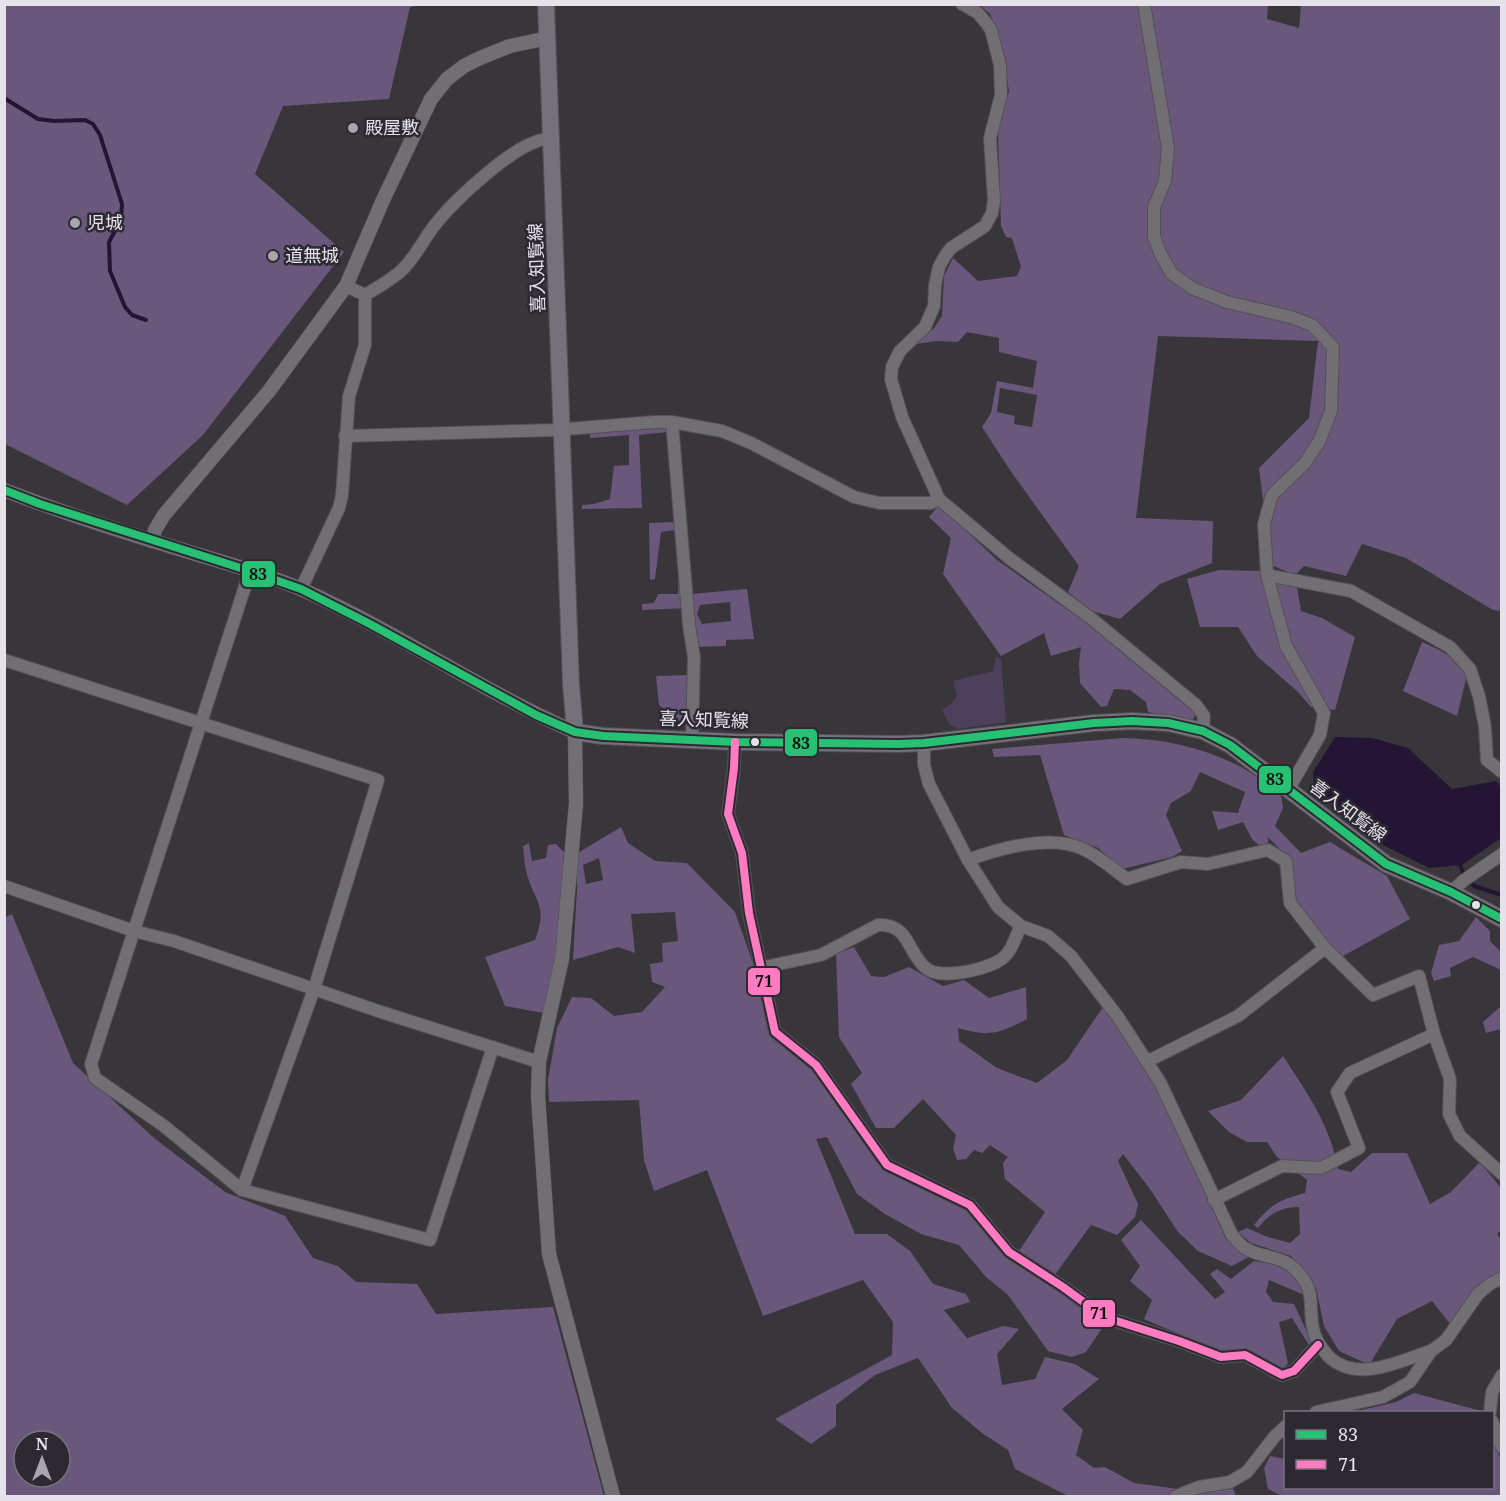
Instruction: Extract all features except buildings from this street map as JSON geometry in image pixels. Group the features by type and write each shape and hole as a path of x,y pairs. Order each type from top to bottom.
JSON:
{"main road":[{"name":"喜入知覧線","path":"546,4 571,684 575,732 603,736 735,742 924,743 1094,723 1132,721 1168,723 1203,731 1230,745 1386,864 1451,892 1502,919"}],"street":[{"path":"962,4 978,13 991,30 1000,65 1001,94 990,138 994,201 992,213 985,226 951,248 945,256 939,267 934,306 925,327 900,351 892,367 891,379 902,417 939,500 1009,558 1092,619 1196,705 1204,716 1203,731"},
{"path":"1144,4 1168,148 1165,181 1154,207 1154,236 1160,253 1172,274 1194,289 1227,302 1291,317 1312,325 1333,347 1331,411 1319,442 1304,464 1272,495 1264,524 1268,575 1286,646 1324,713 1320,735 1288,790"},
{"path":"152,541 155,530 164,515 269,391 346,286 383,200 431,99 447,79 480,57 510,45 548,38"},
{"path":"365,295 395,277 405,267 440,219 479,180 520,149 538,140 552,139"},
{"path":"346,286 365,295"},
{"path":"301,589 339,508 342,495 349,396 365,345 365,295"},
{"path":"345,436 562,429 672,422 722,431 751,443 854,497 879,503 931,503 939,500"},
{"path":"672,422 689,625 694,657 692,739"},
{"path":"4,490 40,504 301,589 536,715 575,732 576,804 562,959 538,1062 540,1150 549,1254 613,1497"},
{"path":"250,571 91,1064 96,1078 158,1121 242,1190 430,1239 493,1047"},
{"path":"1268,575 1351,591 1450,647 1470,669 1479,696 1485,727 1487,760 1502,772"},
{"path":"4,660 378,780 314,989 242,1190"},
{"path":"735,742 728,814 742,853 749,913 775,1032 816,1065 887,1165 970,1205 1009,1251 1104,1317 1179,1341 1221,1358 1245,1355 1282,1375 1294,1371 1318,1345"},
{"path":"924,743 924,765 929,784 968,860 998,907 1021,926 1048,936 1071,956 1118,1017 1160,1082 1232,1235 1245,1248 1279,1259 1294,1268 1311,1291 1313,1329 1318,1345 1336,1364 1353,1370 1371,1370 1431,1351 1446,1340 1478,1294 1502,1278"},
{"path":"968,860 997,850 1056,842 1083,849 1126,879 1181,862 1208,864 1268,850 1286,861 1290,903 1325,948 1374,994 1419,976 1434,1034 1450,1079 1449,1114 1460,1136 1502,1174"},
{"path":"1451,892 1462,881 1499,858"},
{"path":"4,886 134,931 174,941 538,1062"},
{"path":"760,968 821,955 878,925 887,925 897,927 926,968 939,974 961,973 998,962 1006,955 1021,926"},
{"path":"1148,1061 1238,1016 1325,948"},
{"path":"1214,1200 1282,1166 1321,1168 1359,1148 1337,1092 1350,1073 1434,1034"},
{"path":"1324,1411 1383,1397 1410,1382 1431,1351"},
{"path":"1490,1411 1492,1392 1502,1375"},
{"path":"1494,1426 1502,1447"},
{"path":"1176,1497 1199,1487 1230,1482 1247,1472 1284,1428"}],"shaded area":[{"path":"4,5 421,5 410,7 389,99 283,106 255,174 344,252 203,435 127,505 5,444"},
{"path":"980,5 1268,5 1267,19 1299,28 1301,5 1501,5 1501,611 1493,610 1406,558 1362,544 1346,576 1304,566 1295,575 1271,565 1259,468 1309,418 1318,341 1158,336 1136,518 1213,521 1212,563 1160,584 1120,619 1092,611 1068,592 1079,566 982,427 991,413 997,381 1033,388 1037,361 999,352 999,338 967,332 958,342 937,341 916,344 934,328 942,316 944,276 953,258 978,281 1017,276 1021,267 1012,238 1006,237 1001,226 998,130 1009,91 1001,44 990,14","holes":["1000,388 1037,395 1032,427 1014,424 1015,416 997,412"]},
{"path":"666,428 667,432 639,435 642,508 582,509 582,505 610,499 614,466 629,465 629,435 590,438 590,433"},
{"path":"939,505 997,560 1085,622 1196,714 1192,721 1148,712 1146,702 1130,690 1114,689 1107,706 1101,707 1080,683 1081,647 1051,656 1044,633 1001,656 943,574 951,538 929,517"},
{"path":"674,522 675,530 661,532 655,579 650,580 649,523"},
{"path":"679,564 691,594 747,589 754,639 726,640 726,646 697,647 691,608 642,610 642,604 654,603 658,594 678,594","holes":["730,602 731,621 702,624 697,614 700,605"]},
{"path":"1219,570 1261,571 1265,581 1297,587 1301,611 1322,618 1355,637 1335,710 1311,707 1298,692 1257,656 1238,627 1200,627 1187,579"},
{"path":"1422,642 1453,659 1467,675 1457,716 1403,691"},
{"path":"996,656 1001,659 1006,722 958,729 949,724 942,710 957,696 953,681 993,671"},
{"path":"688,675 688,723 683,724 659,705 656,676"},
{"path":"1335,737 1372,738 1408,748 1452,789 1496,781 1501,787 1501,838 1462,865 1429,868 1371,839 1334,806 1314,783 1313,772"},
{"path":"1123,738 1155,740 1185,746 1214,755 1248,771 1281,795 1283,808 1275,826 1301,853 1330,842 1387,876 1410,919 1343,956 1319,938 1309,916 1294,904 1290,860 1268,837 1268,845 1260,846 1252,839 1243,822 1218,830 1212,811 1238,813 1245,792 1200,772 1191,791 1171,803 1166,815 1182,851 1172,857 1122,869 1098,848 1064,835 1040,755 994,757 992,749"},
{"path":"621,827 628,843 655,861 687,863 735,912 756,972 771,1033 813,1069 867,1148 888,1172 967,1208 1058,1288 1105,1324 1086,1352 1072,1357 1048,1351 1008,1295 986,1277 959,1245 921,1234 885,1214 857,1194 827,1137 816,1139 855,1234 887,1234 910,1251 933,1284 966,1294 970,1302 944,1310 967,1338 1003,1326 1019,1329 997,1354 1002,1385 1035,1379 1045,1357 1075,1364 1099,1379 1062,1409 1083,1430 1076,1455 1094,1468 1105,1467 1134,1483 1200,1492 1233,1488 1236,1496 1068,1496 1015,1469 1008,1450 982,1433 952,1408 918,1358 875,1375 836,1405 836,1426 811,1444 775,1419 892,1355 893,1322 863,1280 763,1316 707,1170 654,1191 644,1160 639,1100 549,1102 548,1080 557,1028 572,997 591,998 614,1016 642,1012 665,987 652,982 650,964 663,962 662,943 678,941 675,912 631,914 635,953 618,947 573,960 577,889 576,854","holes":["599,858 603,880 586,884 583,865"]},
{"path":"529,843 532,861 546,858 548,845 556,844 564,852 557,961 544,1013 505,1006 485,957 535,940 539,928 540,910 525,864 523,846"},
{"path":"12,914 73,1063 154,1138 225,1192 285,1216 313,1258 338,1266 356,1282 417,1284 436,1314 553,1307 604,1496 5,1496 4,918"},
{"path":"1476,917 1490,931 1490,941 1501,952 1501,970 1473,957 1450,968 1451,976 1434,981 1431,973 1439,945 1459,941"},
{"path":"854,947 871,976 884,977 909,967 943,986 964,980 989,998 1026,987 1027,1019 994,1032 986,1033 958,1028 959,1041 997,1068 1037,1083 1067,1060 1103,1007 1147,1067 1226,1239 1251,1256 1232,1266 1198,1251 1178,1232 1150,1189 1123,1154 1118,1161 1138,1204 1135,1217 1117,1235 1091,1225 1054,1276 1019,1251 1045,1212 1005,1179 1003,1163 1008,1157 990,1145 982,1153 974,1150 966,1159 957,1160 953,1148 956,1135 923,1099 894,1128 876,1128 851,1084 862,1073 839,1037 836,954"},
{"path":"1501,1006 1501,1029 1486,1033 1483,1022"},
{"path":"1283,1056 1309,1096 1323,1123 1338,1169 1351,1172 1372,1153 1407,1153 1430,1204 1451,1192 1480,1162 1501,1188 1501,1230 1497,1234 1501,1240 1501,1272 1483,1281 1451,1325 1432,1301 1397,1319 1371,1362 1363,1362 1339,1351 1324,1326 1316,1288 1291,1256 1251,1243 1238,1232 1247,1228 1290,1243 1300,1234 1299,1207 1276,1212 1258,1228 1254,1225 1265,1212 1276,1204 1305,1193 1307,1180 1277,1157 1267,1142 1247,1142 1229,1132 1208,1111 1241,1100"},
{"path":"1141,1220 1215,1299 1225,1292 1210,1274 1217,1269 1231,1279 1254,1261 1272,1264 1290,1272 1307,1296 1269,1280 1266,1292 1273,1302 1294,1304 1312,1343 1309,1345 1292,1318 1279,1322 1288,1363 1283,1370 1221,1352 1144,1319 1152,1300 1130,1281 1140,1266 1121,1240"},
{"path":"1414,1393 1481,1411 1357,1411 1396,1402"},
{"path":"1494,1438 1501,1461 1501,1496 1282,1496 1268,1489 1264,1468 1270,1456 1284,1459 1284,1489 1494,1489"}],"waterway":[{"path":"4,98 38,119 85,120 93,124 100,135 122,204 121,220 109,242 110,271 125,307 132,315 146,320"},
{"path":"1458,861 1463,872"},
{"path":"1470,881 1474,886 1502,895"}],"transit line":[{"name":"83","path":"4,490 40,504 301,589 536,715 575,732 603,736 735,742 898,744 1132,721 1168,723 1203,731 1230,745 1386,864 1451,892 1502,919"},
{"name":"71","path":"735,742 728,814 742,853 749,913 775,1032 816,1065 887,1165 970,1205 1009,1252 1104,1317 1221,1357 1245,1355 1282,1375 1294,1371 1318,1345"}],"place":[{"name":"殿屋敷","path":"353,128"},
{"name":"児城","path":"75,223"},
{"name":"道無城","path":"273,256"}]}
